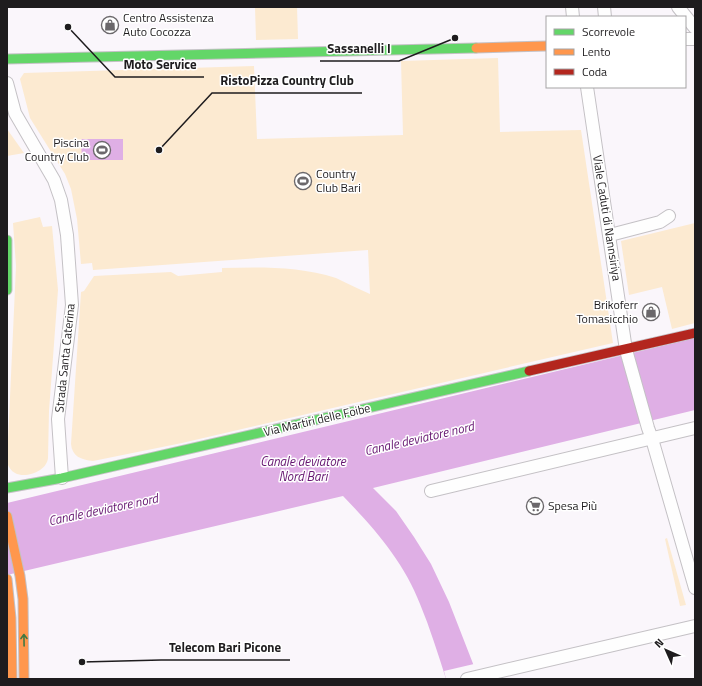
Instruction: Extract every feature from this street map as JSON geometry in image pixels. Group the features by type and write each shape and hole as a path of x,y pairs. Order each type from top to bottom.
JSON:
{"street":[{"path":"678,7 685,16"},
{"path":"686,17 695,28"},
{"path":"7,59 546,46"},
{"name":"Strada Santa Caterina","path":"7,83 15,113 54,180 61,200 67,235 72,305 58,419 62,478"},
{"name":"Viale Caduti di Nannsiriya","path":"587,88 626,350"},
{"path":"610,235 660,222 669,216"},
{"path":"7,240 7,290"},
{"name":"Via Martiri delle Foibe","path":"7,488 62,478 695,333"},
{"path":"626,350 695,588"},
{"path":"431,491 650,433 695,428"},
{"path":"7,516 20,576 23,599 24,679"},
{"path":"7,579 11,618 12,679"},
{"path":"472,678 695,626"}],"shaded area":[{"path":"255,7 297,7 298,39 256,40"},
{"path":"498,58 500,132 581,130 613,343 182,443 93,461 78,457 73,452 71,444 81,292 84,291 94,276 171,272 178,276 222,272 222,268 279,268 308,271 336,278 370,294 368,250 93,270 92,263 81,264 77,219 71,189 65,174 30,118 20,79 24,73 254,66 257,139 403,135 401,61"},
{"path":"7,129 24,153 7,156"},
{"path":"40,217 43,227 52,226 58,290 49,411 48,458 47,463 40,470 35,473 20,475 10,469 7,463 16,266 13,223"},
{"path":"695,223 695,323 672,329 662,287 629,295 621,241"},
{"path":"667,538 686,605 680,606 665,539"}],"water":[{"name":"Piscina Country Club","path":"82,139 123,139 123,160 82,160"},
{"name":"Canale deviatore Nord Bari","path":"695,338 695,410 373,488 396,511 431,564 449,602 479,679 446,679 424,613 406,574 377,533 343,496 7,575 7,503"}],"pier":[{"path":"474,664 479,679 446,679 444,671"}],"traffic: fast":[{"path":"7,59 476,48"},
{"path":"7,240 7,290"},
{"path":"7,488 62,478 529,371"}],"traffic: slow":[{"path":"476,48 546,46"},
{"path":"7,516 20,576 23,599 24,679"},
{"path":"7,579 11,618 12,679"}],"traffic: jam":[{"path":"529,371 695,333"}],"place":[{"name":"Centro Assistenza Auto Cocozza","path":"110,25"},
{"name":"Moto Service","path":"68,27"},
{"name":"Sassanelli I","path":"455,38"},
{"name":"Piscina Country Club","path":"102,150"},
{"name":"RistoPizza Country Club","path":"159,150"},
{"name":"Country Club Bari","path":"303,181"},
{"name":"Brikoferr Tomasicchio","path":"651,312"},
{"name":"Spesa Più","path":"535,506"},
{"name":"Telecom Bari Picone","path":"82,662"}],"water label":[{"name":"Canale deviatore nord","path":"419,438"},
{"name":"Canale deviatore nord","path":"103,509"}]}
